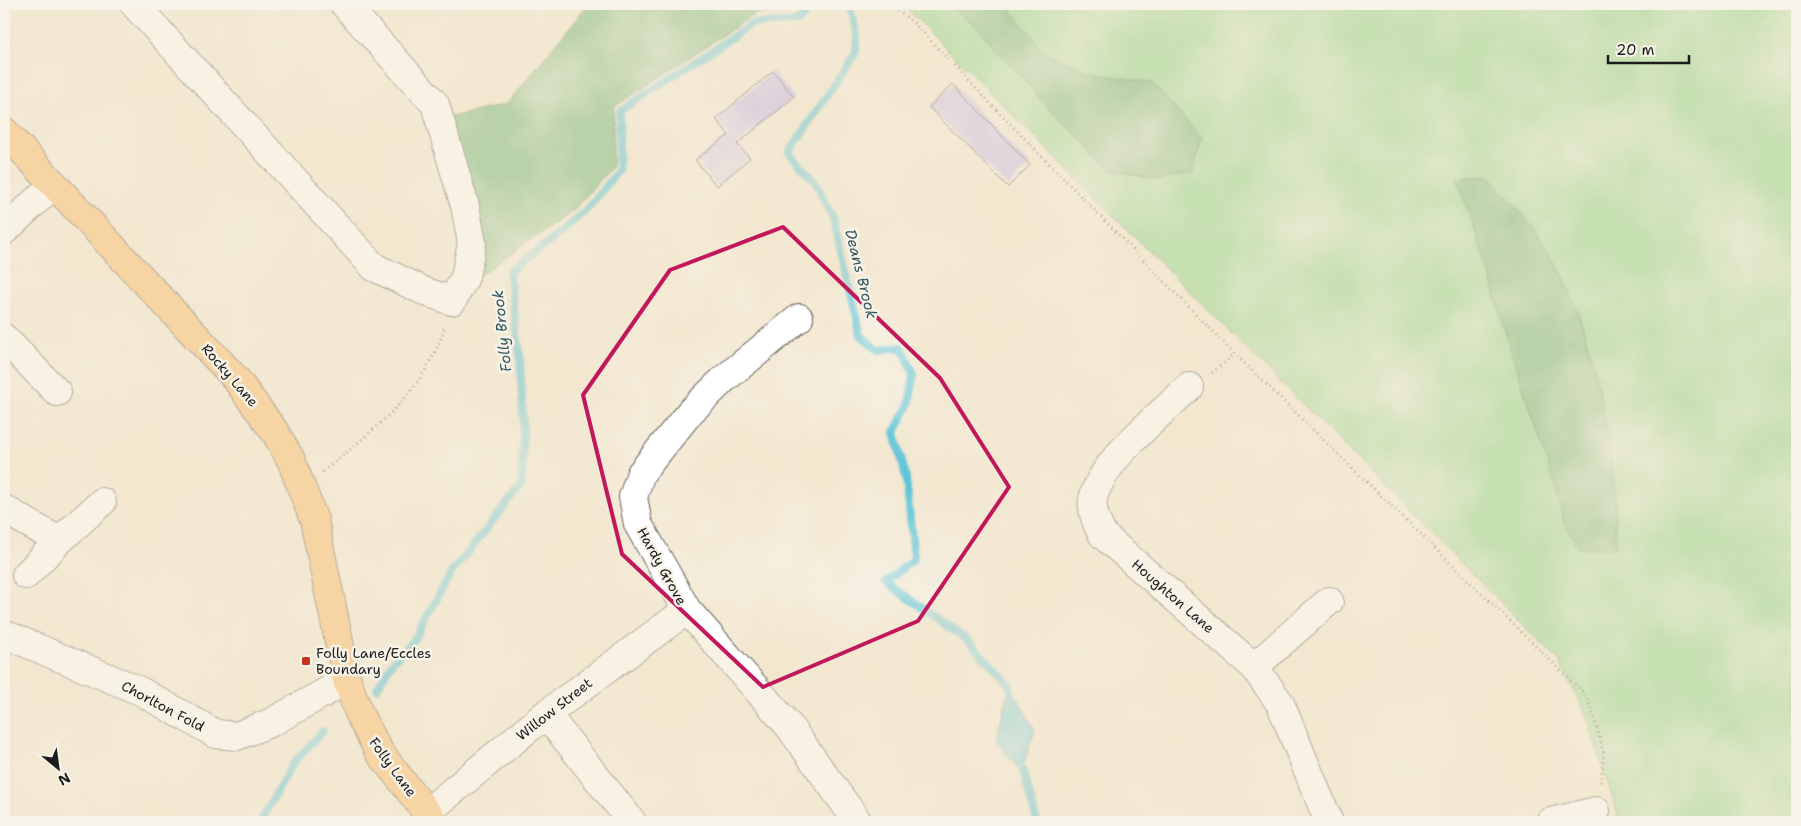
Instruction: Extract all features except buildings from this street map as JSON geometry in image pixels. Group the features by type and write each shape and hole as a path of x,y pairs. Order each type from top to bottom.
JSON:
{"main road":[{"name":"Rocky Lane","path":"4,131 236,379 275,432 302,486 320,543 347,680"},
{"name":"Folly Lane","path":"347,680 360,716 372,741 430,819"}],"street":[{"path":"134,4 374,268 426,292 452,301 465,277 472,243 465,206 436,104 344,4"},
{"path":"4,231 54,184"},
{"name":"Hardy Grove","path":"799,318 723,380 690,412 641,473 633,497 638,524 687,610 789,726 858,822"},
{"path":"4,338 57,392"},
{"name":"Houghton Lane","path":"1189,387 1114,460 1100,479 1093,501 1094,517 1103,535 1254,668 1280,703 1329,822"},
{"path":"26,575 59,541 102,502"},
{"path":"4,509 59,541"},
{"path":"1254,668 1329,601"},
{"name":"Willow Street","path":"430,819 546,714 687,610"},
{"name":"Chorlton Fold","path":"4,634 140,691 216,734 237,736 272,722 347,680"},
{"path":"546,714 632,822"},
{"path":"1550,822 1596,812"}],"path":[{"path":"890,4 915,24 986,100 1235,354 1581,690 1591,707 1604,754 1596,812"},
{"path":"302,486 313,481 383,422 404,400 434,358 452,301"}],"highlighted area":[{"path":"783,227 940,378 1009,487 918,621 763,687 622,554 583,395 670,270"}],"green space":[{"path":"588,4 807,5 799,13 755,14 614,107 612,167 573,211 475,278 447,118 507,104"},
{"path":"902,4 1797,4 1797,822 1620,822 1587,716 1559,661"},
{"path":"948,4 1006,4 1047,54 1090,72 1152,83 1202,138 1193,173 1157,180 1111,170 1047,106 973,23"},
{"path":"1489,176 1518,208 1544,242 1558,266 1581,321 1598,385 1610,450 1616,548 1579,548 1564,523 1555,486 1504,328 1490,274 1457,178"}],"water":[{"path":"1010,685 1035,730 1021,772 996,741"}],"waterway":[{"name":"Folly Brook","path":"377,688 391,664 413,641 452,572 522,485 523,419 520,355 509,272 558,235 588,208 618,171 620,111 752,24 798,22 814,4"},
{"name":"Deans Brook","path":"843,4 850,8 857,35 856,52 789,153 815,181 833,218 861,335 878,350 902,347 914,374 909,405 895,432 906,478 914,559 886,582 970,642 1010,685 1011,693"},
{"name":"Folly Brook","path":"260,822 293,763 323,731"},
{"path":"1020,761 1037,822"}],"place":[{"name":"Folly Lane/Eccles Boundary","path":"306,661"}]}
